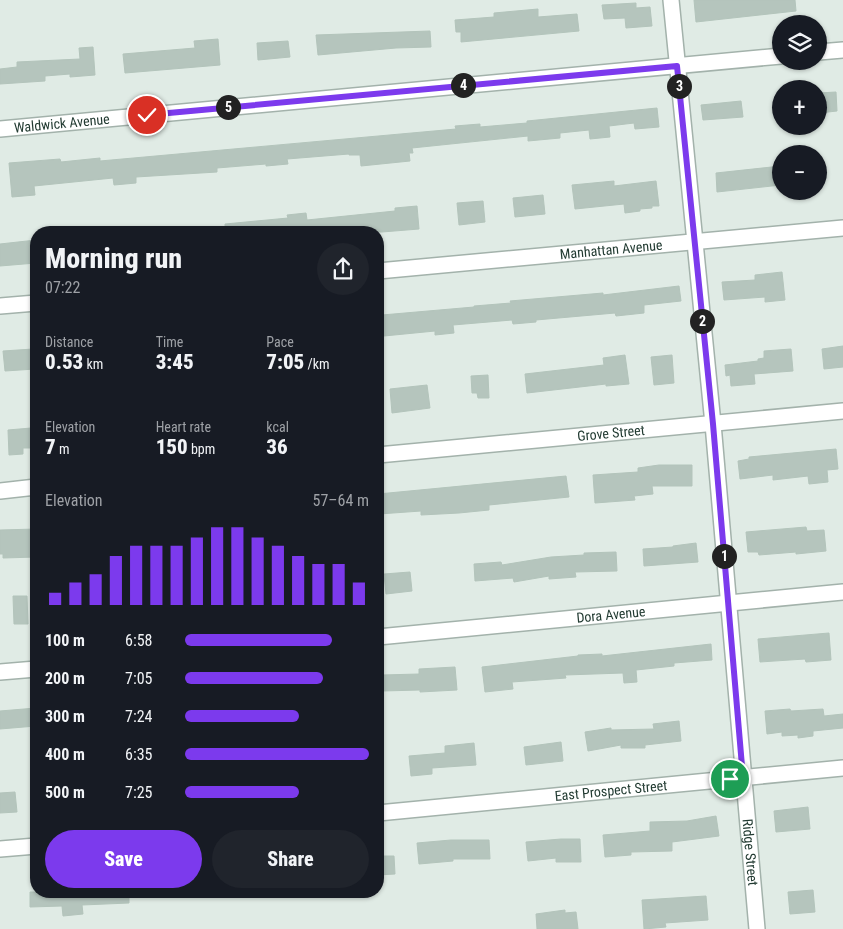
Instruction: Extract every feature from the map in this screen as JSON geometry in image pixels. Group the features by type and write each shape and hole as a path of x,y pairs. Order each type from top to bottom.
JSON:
{"street":[{"name":"Ridge Street","path":"671,0 713,424 757,929"},
{"path":"827,51 843,50"},
{"name":"Waldwick Avenue","path":"0,129 772,57"},
{"name":"Manhattan Avenue","path":"384,270 843,228"},
{"path":"0,306 30,304"},
{"name":"Grove Street","path":"384,454 843,411"},
{"path":"0,491 30,488"},
{"name":"Dora Avenue","path":"384,635 843,592"},
{"path":"0,672 30,669"},
{"name":"East Prospect Street","path":"384,812 843,768"},
{"path":"0,849 30,846"}],"building":[{"path":"694,0 795,0 796,11 696,22"},
{"path":"636,3 636,8 650,7 652,26 626,28 625,18 604,19 602,5"},
{"path":"538,9 538,17 577,14 579,31 461,42 461,32 456,32 455,20 494,17 494,13"},
{"path":"430,31 431,47 318,55 316,35"},
{"path":"218,39 220,65 125,73 123,54 195,48 194,41"},
{"path":"288,41 290,57 258,60 257,43"},
{"path":"93,47 95,75 45,76 45,81 0,84 0,69 17,67 17,62 80,59 79,48"},
{"path":"836,92 837,111 827,112 827,93"},
{"path":"741,101 743,117 703,120 701,105"},
{"path":"657,108 659,127 635,129 634,123 609,126 610,137 590,139 589,130 560,133 560,138 528,141 528,136 412,148 413,153 409,153 410,161 361,166 360,155 349,154 287,159 288,164 217,168 217,172 136,177 136,183 114,185 113,178 34,186 35,195 12,197 9,163 60,159 61,162 100,158 100,161 456,129 455,126 480,124 480,127 527,123 527,121"},
{"path":"772,167 772,186 717,192 716,173"},
{"path":"614,181 614,186 656,181 659,206 625,213 624,204 575,209 572,185"},
{"path":"543,195 545,214 515,217 513,198"},
{"path":"483,201 485,222 459,225 457,203"},
{"path":"417,206 419,229 384,232 384,226 225,226 225,224 288,218 287,215 306,213 307,220 395,211 395,208"},
{"path":"30,241 30,264 0,266 0,244"},
{"path":"782,272 785,300 765,302 765,297 724,300 722,282 755,280 755,275"},
{"path":"679,286 681,301 644,305 644,313 616,316 615,313 536,320 536,322 513,324 512,320 453,325 454,333 435,335 435,331 384,336 384,315 511,303 510,301 603,293 603,295"},
{"path":"843,346 843,367 824,369 822,349"},
{"path":"30,349 30,369 5,371 3,351"},
{"path":"791,349 793,371 754,374 755,384 731,386 730,375 726,376 725,365 758,361 758,359 764,358 764,351"},
{"path":"625,355 629,384 606,386 606,384 527,393 525,374 604,365 603,358"},
{"path":"672,355 674,383 654,385 651,357"},
{"path":"488,375 489,398 478,398 477,393 472,393 471,376"},
{"path":"427,385 430,408 392,413 390,389"},
{"path":"30,428 30,448 23,448 23,454 9,455 8,430"},
{"path":"836,449 838,469 827,470 828,482 809,484 808,476 773,480 773,475 740,479 738,461 749,459 749,457"},
{"path":"659,465 692,465 692,486 652,486 653,494 634,496 635,500 595,503 593,475 638,472 638,468"},
{"path":"566,476 569,497 489,505 489,510 421,515 421,511 384,514 384,493"},
{"path":"806,527 807,531 824,530 826,551 759,555 758,552 748,552 746,532"},
{"path":"30,529 30,557 3,558 3,554 0,554 0,530"},
{"path":"696,543 698,562 644,566 643,549"},
{"path":"616,552 617,571 575,572 576,577 549,579 549,576 514,582 513,578 475,581 474,564 501,562 502,565 551,557 584,555 584,553"},
{"path":"410,572 412,591 386,594 384,574"},
{"path":"13,596 27,596 28,624 14,624"},
{"path":"829,633 831,660 806,662 805,659 760,662 758,639"},
{"path":"711,644 712,660 674,663 674,666 636,670 637,682 624,683 623,673 565,675 566,678 512,682 513,689 485,692 482,667 578,655 602,654 602,656"},
{"path":"455,667 457,690 420,692 420,690 384,691 384,675 419,674 419,669"},
{"path":"30,708 30,726 0,729 0,711"},
{"path":"790,709 791,711 823,709 824,716 843,714 843,728 813,731 813,736 798,738 798,735 782,736 782,732 767,734 765,711"},
{"path":"679,721 681,741 645,745 645,748 621,748 621,745 588,751 585,732 611,728 611,730 654,729 653,724"},
{"path":"561,742 563,761 526,765 524,747"},
{"path":"474,743 476,765 432,768 432,774 411,776 409,756 445,753 445,746"},
{"path":"15,792 17,812 0,813 0,793"},
{"path":"808,807 810,829 776,832 774,811"},
{"path":"716,816 719,836 672,842 672,851 631,852 631,855 605,857 603,835 650,831 650,822 687,821"},
{"path":"580,839 581,862 556,862 556,858 528,861 526,842"},
{"path":"451,840 489,840 490,859 453,859 453,861 419,864 417,843"},
{"path":"384,856 394,856 395,874 384,875"},
{"path":"813,890 815,912 790,914 788,892"},
{"path":"706,896 708,920 665,923 666,927 644,929 642,900"},
{"path":"30,898 129,898 129,903 82,905 83,914 63,916 62,906 30,907"},
{"path":"565,910 565,913 576,912 578,929 537,929 536,914"}],"route":[{"path":"147,115 677,66 713,424 743,778 730,779"}]}
